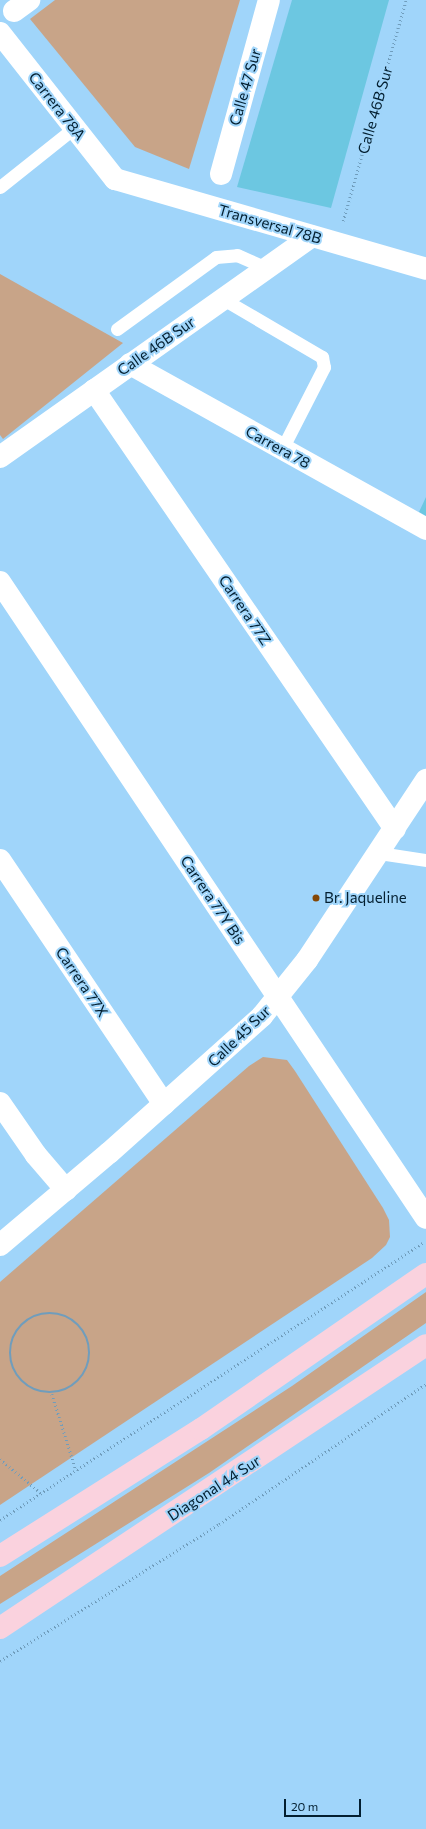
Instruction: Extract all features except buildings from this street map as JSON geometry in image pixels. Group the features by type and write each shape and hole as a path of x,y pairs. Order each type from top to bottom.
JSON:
{"main road":[{"path":"0,1556 200,1429 426,1274"},
{"name":"Diagonal 44 Sur","path":"0,1628 426,1345"}],"street":[{"name":"Calle 47 Sur","path":"221,174 269,0"},
{"name":"Carrera 78A","path":"0,33 115,180"},
{"name":"Transversal 78B","path":"115,180 426,269"},
{"name":"Calle 46B Sur","path":"0,457 312,236"},
{"name":"Carrera 78","path":"130,364 426,529"},
{"name":"Carrera 77Z","path":"94,390 395,829"},
{"name":"Carrera 77Y Bis","path":"0,582 426,1218"},
{"name":"Calle 45 Sur","path":"0,1245 66,1190 238,1040 278,998 307,960 426,780"},
{"name":"Carrera 77X","path":"0,860 164,1104"},
{"path":"0,1103 36,1155 66,1190"}],"lane":[{"path":"0,187 74,128"},
{"path":"117,329 216,257 237,255 266,268"},
{"path":"223,299 322,357 324,367 282,449"},
{"path":"379,852 426,860"}],"path":[{"name":"Calle 46B Sur","path":"336,243 406,0"},
{"path":"0,1520 426,1240"},
{"path":"55,1312 68,1316 78,1324 86,1334 90,1347 90,1360 85,1374 77,1384 65,1391 52,1394 38,1392 26,1386 16,1376 10,1363 10,1350 12,1337 24,1322 42,1313 55,1312"},
{"path":"0,1661 219,1524 426,1384"},
{"path":"52,1394 76,1470"},
{"path":"0,1459 41,1493"}],"shaded area":[{"path":"55,0 240,0 189,169 135,147 30,19"},
{"path":"0,274 123,343 3,439 0,435"},
{"path":"263,1057 287,1060 295,1071 383,1208 389,1220 390,1237 386,1245 372,1258 0,1505 0,1282 249,1066"},
{"path":"426,1292 426,1323 209,1473 0,1604 0,1576 292,1386"}],"place":[{"name":"Br. Jaqueline","path":"316,898"}]}
